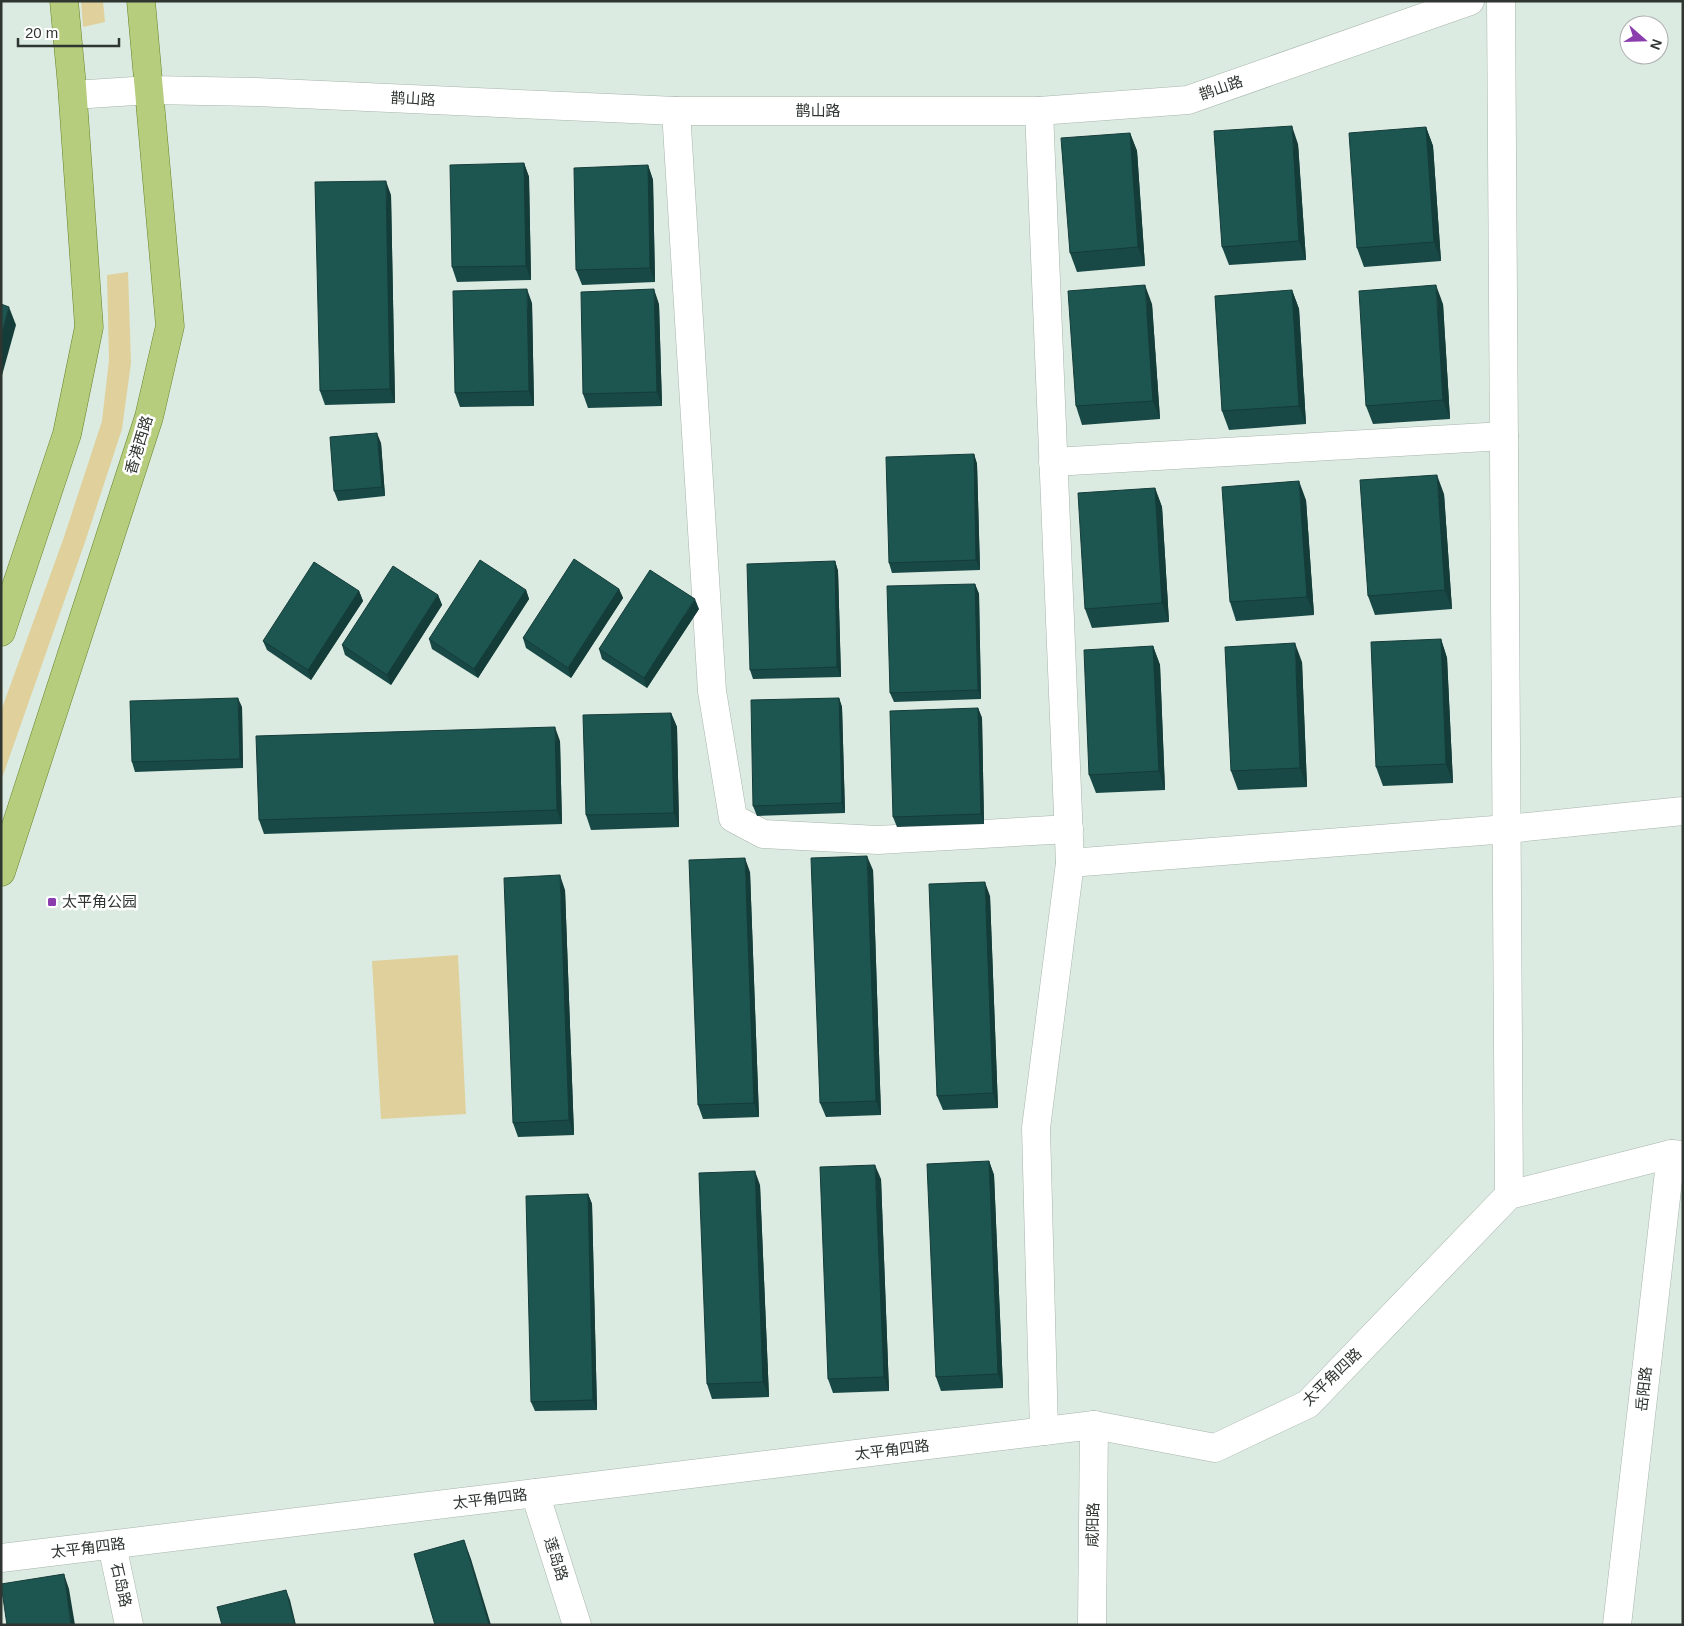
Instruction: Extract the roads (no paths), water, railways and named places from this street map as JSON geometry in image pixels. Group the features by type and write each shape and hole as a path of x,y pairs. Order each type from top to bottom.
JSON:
{"main road":[{"path":"1,632 67,434 89,327 73,95 64,1"},
{"name":"香港西路","path":"1,872 149,417 170,326 142,1"}],"street":[{"name":"鹊山路","path":"73,95 150,90 256,92 676,111 1039,111 1188,100 1470,1"},
{"path":"1500,1 1510,1195 1677,1155"},
{"path":"676,111 712,691 733,818 763,834 878,840 1069,829"},
{"path":"1039,111 1070,863 1036,1128 1044,1431"},
{"path":"1054,462 1504,436"},
{"path":"1070,863 1507,829 1683,811"},
{"name":"岳阳路","path":"1617,1625 1677,1155"},
{"name":"太平角四路","path":"1,1558 1094,1425 1215,1448 1308,1404 1510,1195"},
{"name":"咸阳路","path":"1092,1625 1094,1425"},
{"name":"莲岛路","path":"535,1493 577,1625"},
{"name":"石岛路","path":"112,1545 130,1625"}],"place":[{"name":"太平角公园","path":"52,902"}]}
